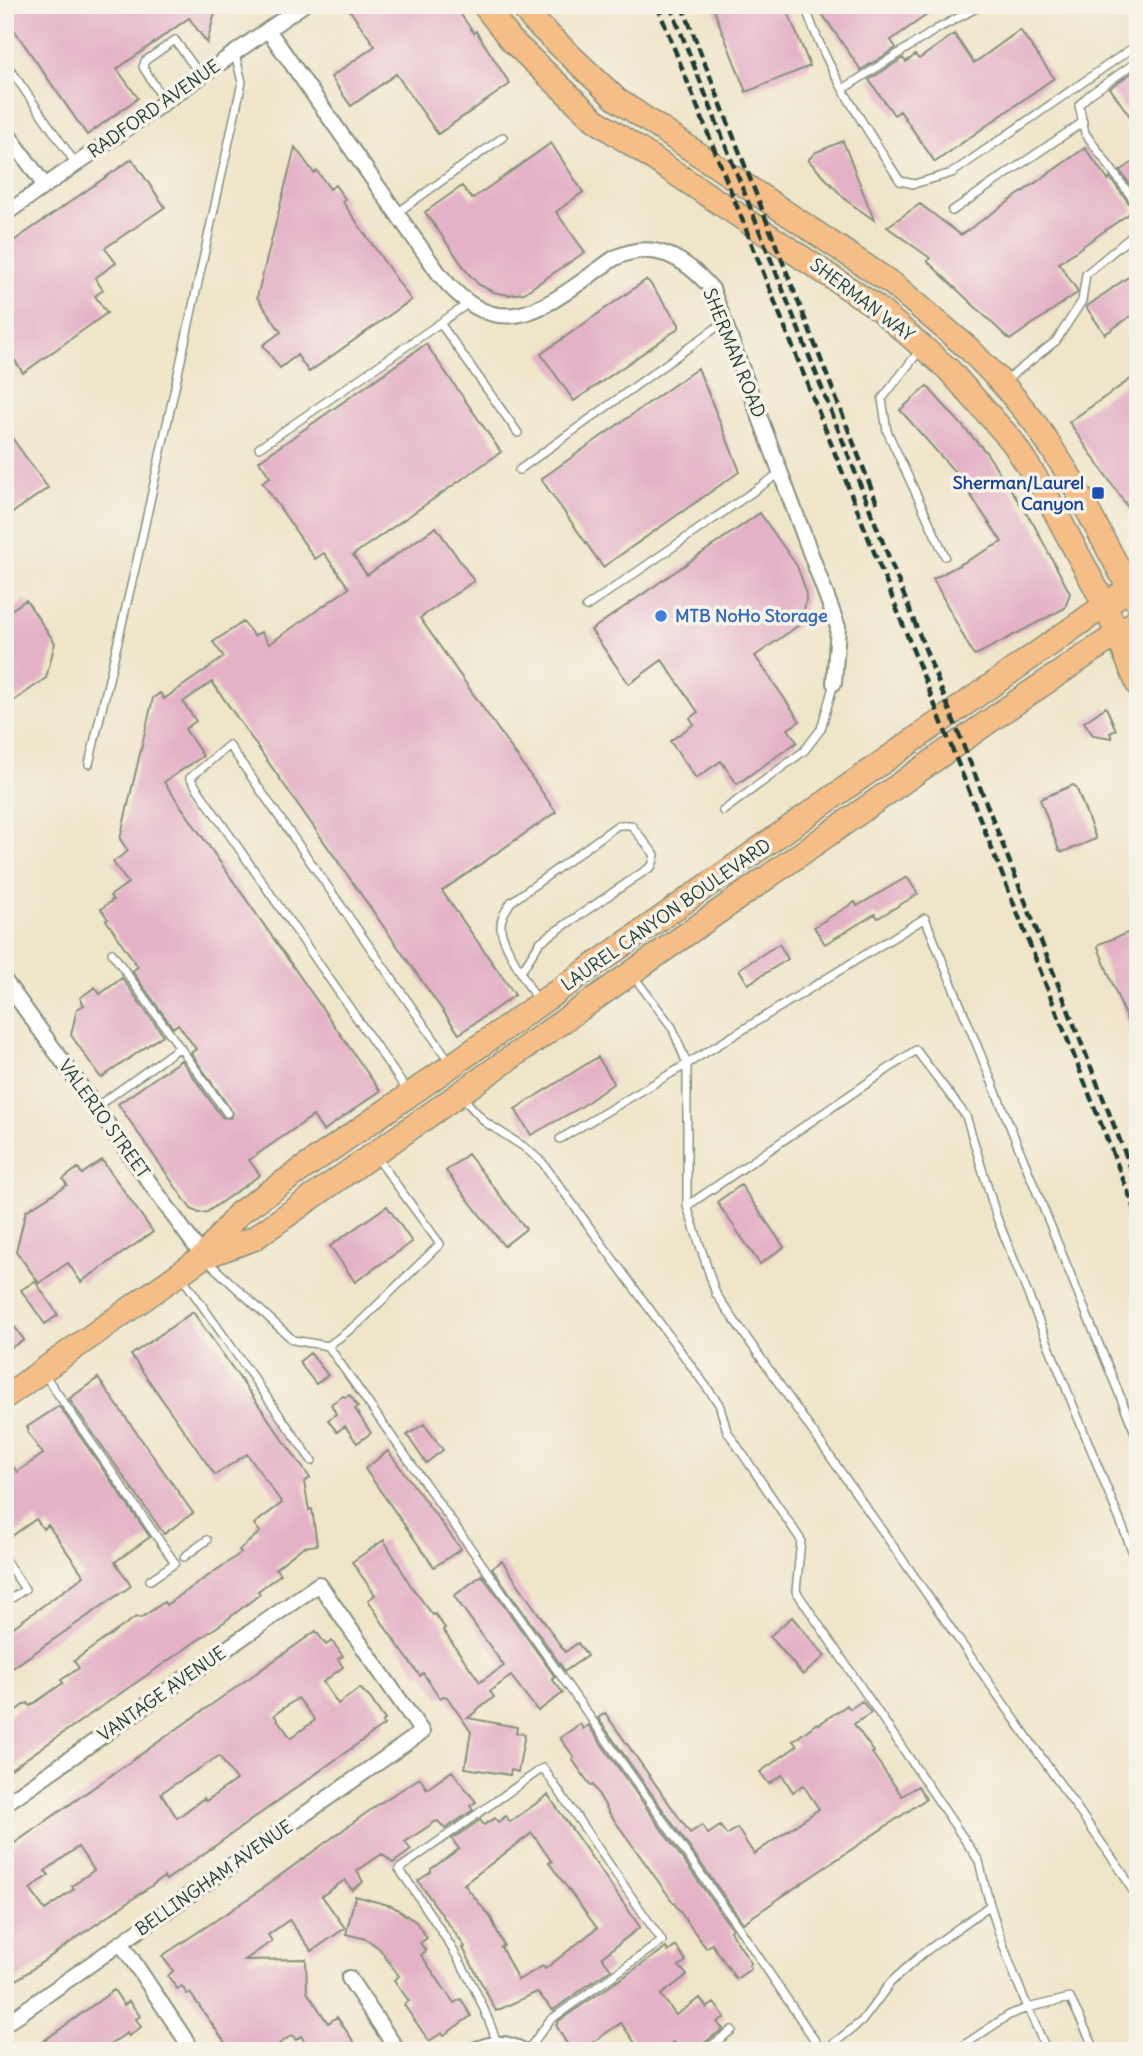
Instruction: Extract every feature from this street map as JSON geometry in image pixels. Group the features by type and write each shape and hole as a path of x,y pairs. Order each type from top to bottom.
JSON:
{"main road":[{"name":"SHERMAN WAY","path":"484,5 511,40 595,120 874,306 923,347 979,402 1012,441 1043,489 1105,605 1138,685"},
{"name":"SHERMAN WAY","path":"521,5 533,20 615,99 725,174 828,239 894,285 936,319 1002,383 1035,423 1067,472 1135,592"},
{"name":"LAUREL CANYON BOULEVARD","path":"203,1257 239,1213 1105,605 1135,592"},
{"name":"LAUREL CANYON BOULEVARD","path":"5,1397 203,1257 253,1239 1018,701 1138,620"},
{"path":"539,1004 556,1027"}],"street":[{"name":"RADFORD AVENUE","path":"5,214 303,5"},
{"name":"SHERMAN ROAD","path":"268,30 440,275 456,295 469,303 492,313 513,317 536,310 613,259 640,249 662,252 682,261 700,274 712,289 838,627 834,683"},
{"path":"5,130 45,186"},
{"name":"VALERIO STREET","path":"5,981 203,1257"},
{"name":"BELLINGHAM AVENUE","path":"5,2024 422,1732 319,1584"},
{"name":"VANTAGE AVENUE","path":"5,1804 319,1584"},
{"path":"121,1943 193,2051"},
{"path":"349,1978 398,2051"},
{"path":"472,2051 497,2043 513,2045 525,2051"}],"lane":[{"path":"805,5 810,22 852,106 900,181 914,184 952,173 1138,44"},
{"path":"843,89 937,29 982,5"},
{"path":"165,102 143,67 145,61 175,40 201,76"},
{"path":"89,764 138,556 242,82 235,53"},
{"path":"1138,61 1079,105 1085,133 1138,205"},
{"path":"5,62 76,164"},
{"path":"952,211 1083,122"},
{"path":"396,213 503,137"},
{"path":"1002,383 1056,341 1082,301 1086,274 1138,232"},
{"path":"259,448 469,303"},
{"path":"519,470 724,322"},
{"path":"440,323 518,433"},
{"path":"923,347 881,399 887,431 945,556"},
{"path":"586,607 781,472"},
{"path":"723,811 804,751 821,729 834,683"},
{"path":"410,1095 190,778 229,745 452,1066"},
{"path":"521,972 540,942 652,866 655,855 631,825 618,825 511,902 504,912 500,930 521,972 539,1004"},
{"path":"560,1139 925,918 1138,1440"},
{"path":"112,953 227,1113"},
{"path":"632,973 672,1027 687,1064 687,1206 716,1294 1124,1875 1138,1901"},
{"path":"96,1107 180,1048"},
{"path":"687,1206 916,1050 967,1116 997,1219 1138,1565"},
{"path":"460,1094 485,1122 542,1162 719,1404 727,1431 801,1540 796,1591 979,1861 989,1906 1027,2008 1047,2051"},
{"path":"328,1346 359,1323 440,1244 375,1154"},
{"path":"203,1257 293,1340 328,1346 823,2051 862,2021 891,1982 922,1954 989,1906"},
{"path":"180,1273 312,1461"},
{"path":"42,1371 175,1563 150,1580"},
{"path":"184,1557 207,1540"},
{"path":"5,1560 25,1589 5,1603"},
{"path":"497,2043 491,2025 444,1933 399,1869 543,1768 662,1941 550,2020 525,2051"},
{"path":"956,2051 1009,2015 1070,1998 1096,2051"},
{"path":"704,2051 732,2030"}],"building":[{"path":"5,5 217,5 207,43 189,18 117,69 138,98 87,135 12,27 5,32"},
{"path":"346,5 454,5 474,33 476,31 510,84 438,134 396,74 351,106 331,77 375,46"},
{"path":"712,5 785,5 810,66 746,92"},
{"path":"816,5 941,5 891,40 896,48 861,70"},
{"path":"1020,30 1054,78 935,162 900,111 894,115 869,80 903,58 906,62 915,55 919,59 954,34 974,63"},
{"path":"1133,72 1138,79 1138,128 1110,88"},
{"path":"843,141 874,220 847,201 808,160 816,152"},
{"path":"551,143 583,192 556,212 585,252 524,293 508,295 493,292 478,284 468,273 425,212 462,186 472,199"},
{"path":"295,147 330,189 335,185 345,199 342,201 411,300 309,372 297,355 280,368 263,345 281,332 257,297"},
{"path":"1085,148 1134,210 1059,263 1077,293 1010,340 927,261 930,258 887,227 920,204 961,235"},
{"path":"132,159 165,207 105,248 116,263 95,278 103,290 95,296 107,313 23,373 12,356 5,360 5,247"},
{"path":"1138,159 1138,195 1120,171"},
{"path":"1138,270 1138,311 1105,334 1086,307"},
{"path":"646,280 679,324 679,328 574,401 541,354"},
{"path":"426,344 501,452 353,555 367,575 436,527 474,581 420,618 556,812 442,891 515,995 459,1034 212,682 183,702 196,721 185,729 203,756 164,782 380,1091 323,1131 313,1116 249,1160 260,1175 207,1212 199,1213 191,1209 118,1104 181,1060 222,1117 230,1118 233,1113 191,1053 196,1049 178,1024 173,1028 132,971 138,967 101,909 113,900 110,896 128,883 113,862 128,851 120,839 153,698 160,693 164,699 224,657 213,642 243,622 254,636 261,632 269,644 349,588 324,553 315,559 262,482 270,477 259,461"},
{"path":"698,368 739,472 603,567 541,479"},
{"path":"1138,374 1138,522 1069,422"},
{"path":"927,386 986,452 1034,525 1070,593 1065,608 974,656 933,579 1002,542 955,472 900,410"},
{"path":"5,428 48,488 5,518"},
{"path":"760,513 797,566 805,588 802,623 755,656 800,721 788,729 797,742 737,784 721,761 696,778 670,741 694,724 690,718 698,712 662,660 629,684 591,630"},
{"path":"26,600 55,643 46,678 5,707 5,614"},
{"path":"1106,707 1116,730 1110,733 1112,738 1093,735 1084,722"},
{"path":"1073,785 1096,839 1063,852 1059,850 1040,799"},
{"path":"907,877 918,894 878,918 875,914 825,944 814,927 855,902 857,906"},
{"path":"1138,929 1137,1046 1098,947 1099,944"},
{"path":"779,944 788,959 748,984 739,969"},
{"path":"122,978 163,1035 101,1078 71,1035 77,1009 84,1005 80,998 95,987 100,994"},
{"path":"598,1057 614,1083 581,1107 531,1135 515,1109"},
{"path":"468,1154 526,1229 504,1246 446,1171"},
{"path":"102,1160 153,1232 81,1282 68,1263 39,1283 16,1251 26,1211 67,1185 63,1179 78,1168 82,1174"},
{"path":"741,1185 784,1247 760,1264 717,1202"},
{"path":"387,1206 412,1242 355,1282 330,1246"},
{"path":"35,1281 58,1315 45,1324 21,1290"},
{"path":"193,1312 310,1478 304,1482 309,1510 312,1509 317,1545 303,1547 276,1568 281,1574 224,1622 5,1773 5,1718 25,1704 30,1706 63,1683 61,1680 79,1668 74,1661 136,1617 141,1618 164,1602 166,1605 241,1553 239,1550 260,1532 254,1524 282,1503 247,1454 215,1475 131,1355"},
{"path":"14,1326 24,1340 5,1351 5,1333"},
{"path":"310,1353 328,1375 316,1384 299,1362"},
{"path":"98,1378 193,1513 164,1534 69,1399"},
{"path":"350,1395 358,1407 355,1409 371,1433 357,1443 345,1426 337,1432 328,1420 336,1414 331,1404"},
{"path":"59,1406 150,1537 115,1562 131,1586 5,1673 5,1633 84,1576 48,1525 43,1529 36,1519 5,1541 5,1456 17,1472 43,1454 27,1427"},
{"path":"424,1424 443,1450 426,1463 407,1435"},
{"path":"388,1451 461,1549 434,1567 365,1469"},
{"path":"384,1540 411,1586 433,1615 435,1614 445,1628 443,1630 480,1682 504,1666 454,1596 482,1575 555,1677 552,1679 563,1693 538,1711 511,1676 490,1691 494,1697 468,1718 517,1727 516,1733 525,1734 518,1772 511,1770 510,1775 465,1768 471,1732 447,1697 440,1698 423,1673 420,1676 387,1630 368,1600 375,1595 352,1562"},
{"path":"502,1561 565,1652 578,1643 587,1656 565,1671 492,1568"},
{"path":"792,1617 825,1656 803,1675 770,1636"},
{"path":"316,1631 326,1645 332,1641 343,1656 338,1659 343,1667 323,1682 338,1704 360,1688 385,1720 382,1722 384,1725 212,1848 166,1880 164,1877 5,1988 5,1850","holes":["298,1698 315,1720 291,1738 274,1715","219,1756 236,1780 206,1801 204,1798 177,1818 161,1793","78,1847 94,1870 45,1910 30,1889 49,1875 45,1871"]},
{"path":"862,1701 871,1713 854,1724 874,1752 872,1753 902,1796 918,1786 926,1799 743,1923 598,1718 605,1713 690,1833 702,1825 708,1834 720,1826 727,1835 737,1828 754,1854 819,1809 803,1785 793,1792 782,1775 769,1784 760,1772 797,1746 793,1741 817,1723 818,1725 847,1705 850,1709"},
{"path":"580,1724 583,1729 588,1725 732,1929 730,1931 751,1963 751,1969 736,1979 712,1944 706,1948 572,1759 574,1757 560,1738"},
{"path":"452,1771 476,1802 470,1806 473,1810 445,1829 438,1821 435,1822 405,1842 411,1850 393,1863 382,1854 357,1871 363,1882 352,1890 345,1880 322,1896 345,1928 312,1951 289,1920 268,1935 272,1941 245,1960 306,1959 307,1992 328,2023 337,2017 360,2051 311,2051 301,2036 296,2040 292,2035 269,2051 231,2051 190,1993 187,1994 182,1986 177,1989 168,1976 173,1971 162,1956 245,1901 380,1803 420,1778 427,1789"},
{"path":"548,1795 640,1927 602,1957 611,1969 553,2010 537,1992 496,2011 463,1948 465,1947 418,1881 459,1849 452,1839 480,1820 484,1825 495,1818 498,1822 506,1816 510,1822","holes":["532,1833 552,1862 549,1863 597,1928 545,1969 543,1966 518,1980 501,1947 504,1946 491,1918 464,1884"]},
{"path":"355,1896 392,1906 416,1922 427,1938 420,1943 426,1951 421,1955 454,2003 461,1999 471,2016 444,2035 442,2033 429,2041 404,2005 409,2001 394,1980 399,1976 379,1948 366,1939 346,1934"},
{"path":"676,1946 686,1961 679,1966 687,1975 661,1995 676,2015 700,1998 707,2008 714,2003 725,2017 717,2022 723,2029 700,2046 698,2051 680,2051 673,2042 662,2051 625,2051 635,2043 621,2023 590,2044 585,2051 571,2051 556,2025 560,2020 666,1948 668,1952"},
{"path":"114,1990 124,2005 129,2001 140,2016 136,2019 141,2027 129,2036 127,2033 102,2050 98,2045 90,2051 30,2051"}],"railway":[{"path":"657,5 1138,1217"},
{"path":"670,5 1138,1186"},
{"path":"682,5 877,503"}],"place":[{"name":"Sherman/Laurel Canyon","path":"1098,493"},
{"name":"MTB NoHo Storage","path":"661,616"}]}
